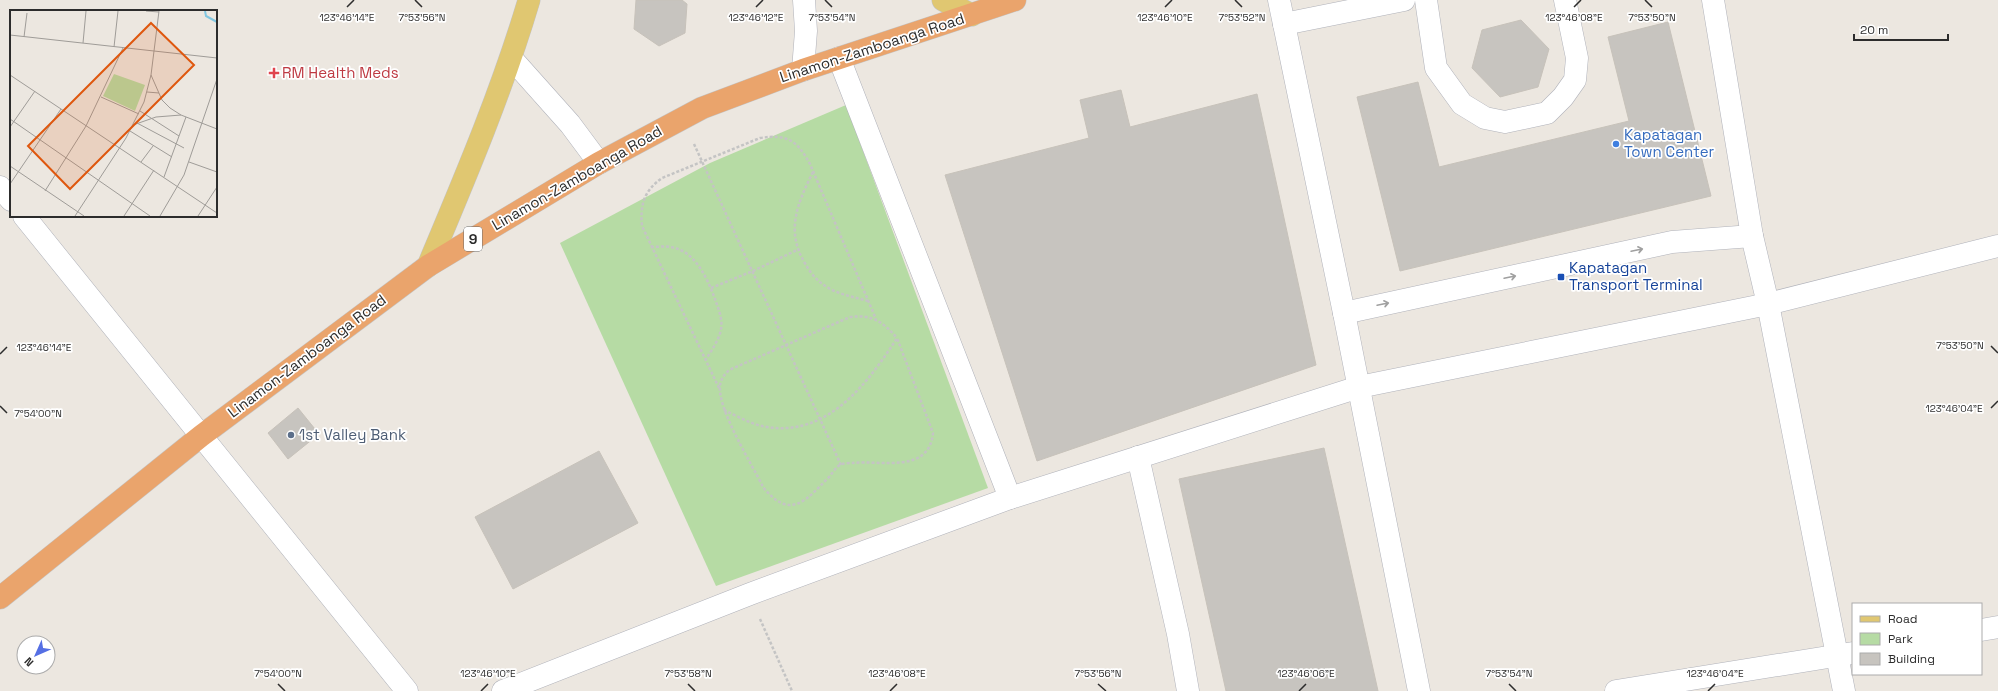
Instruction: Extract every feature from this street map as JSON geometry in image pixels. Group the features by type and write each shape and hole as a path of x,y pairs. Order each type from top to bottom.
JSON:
{"highway":[{"name":"Linamon-Zamboanga Road","path":"0,598 201,436 428,266 599,163 702,108 803,70 1015,0"}],"main road":[{"path":"428,266 471,164 512,60 529,0"},
{"path":"943,0 972,15"}],"street":[{"path":"803,70 806,31 804,0"},
{"path":"1279,0 1359,387 1419,691"},
{"path":"1284,24 1404,0"},
{"path":"1426,0 1436,68 1462,104 1485,118 1505,122 1547,113 1563,97 1575,80 1577,58 1565,0"},
{"path":"1713,0 1752,236 1845,654 1844,691"},
{"path":"839,58 1010,498"},
{"path":"512,60 570,124 599,163"},
{"path":"0,187 10,199"},
{"path":"25,217 407,691"},
{"path":"1344,313 1672,242 1752,236"},
{"path":"503,691 750,594 1010,498 1359,387 1768,304 1998,246"},
{"path":"1138,458 1179,641 1188,691"},
{"path":"1982,630 1998,627"},
{"path":"1616,691 1845,654"}],"path":[{"path":"682,118 840,464"},
{"path":"720,390 723,376 729,370 850,317 862,316 876,320 888,327 897,338 933,433 930,447 925,454 913,461 840,464 809,497 793,506 785,506 771,497 764,487 724,410 720,390 642,226 642,204 651,186 662,178 760,138 775,136 788,138 802,149 876,320"},
{"path":"813,172 802,194 796,212 794,234 797,250 811,273 824,286 843,294 868,301"},
{"path":"651,247 671,247 686,254 697,264 711,288 720,312 721,328 716,344 705,360"},
{"path":"711,288 753,271 797,250"},
{"path":"724,410 753,423 772,428 791,428 820,418 844,404 854,395 878,366 897,338"},
{"path":"750,594 792,691"}],"green space":[{"path":"846,105 988,488 716,586 560,243 710,163"}],"building":[{"path":"636,0 682,0 687,4 685,33 659,46 634,29"},
{"path":"1521,20 1549,49 1538,87 1500,97 1472,68 1482,30"},
{"name":"Kapatagan Town Center","path":"1668,22 1711,196 1400,271 1357,97 1418,82 1439,167 1629,121 1608,37"},
{"path":"1121,90 1130,127 1257,94 1316,365 1037,461 945,175 1089,138 1080,100"},
{"path":"298,408 319,434 288,459 268,433"},
{"path":"1324,448 1378,691 1226,691 1179,479"},
{"path":"599,451 638,523 513,589 475,517"}],"place":[{"name":"RM Health Meds","path":"274,73"},
{"name":"Kapatagan Town Center","path":"1616,144"},
{"name":"Kapatagan Transport Terminal","path":"1561,277"},
{"name":"1st Valley Bank","path":"291,435"}]}
